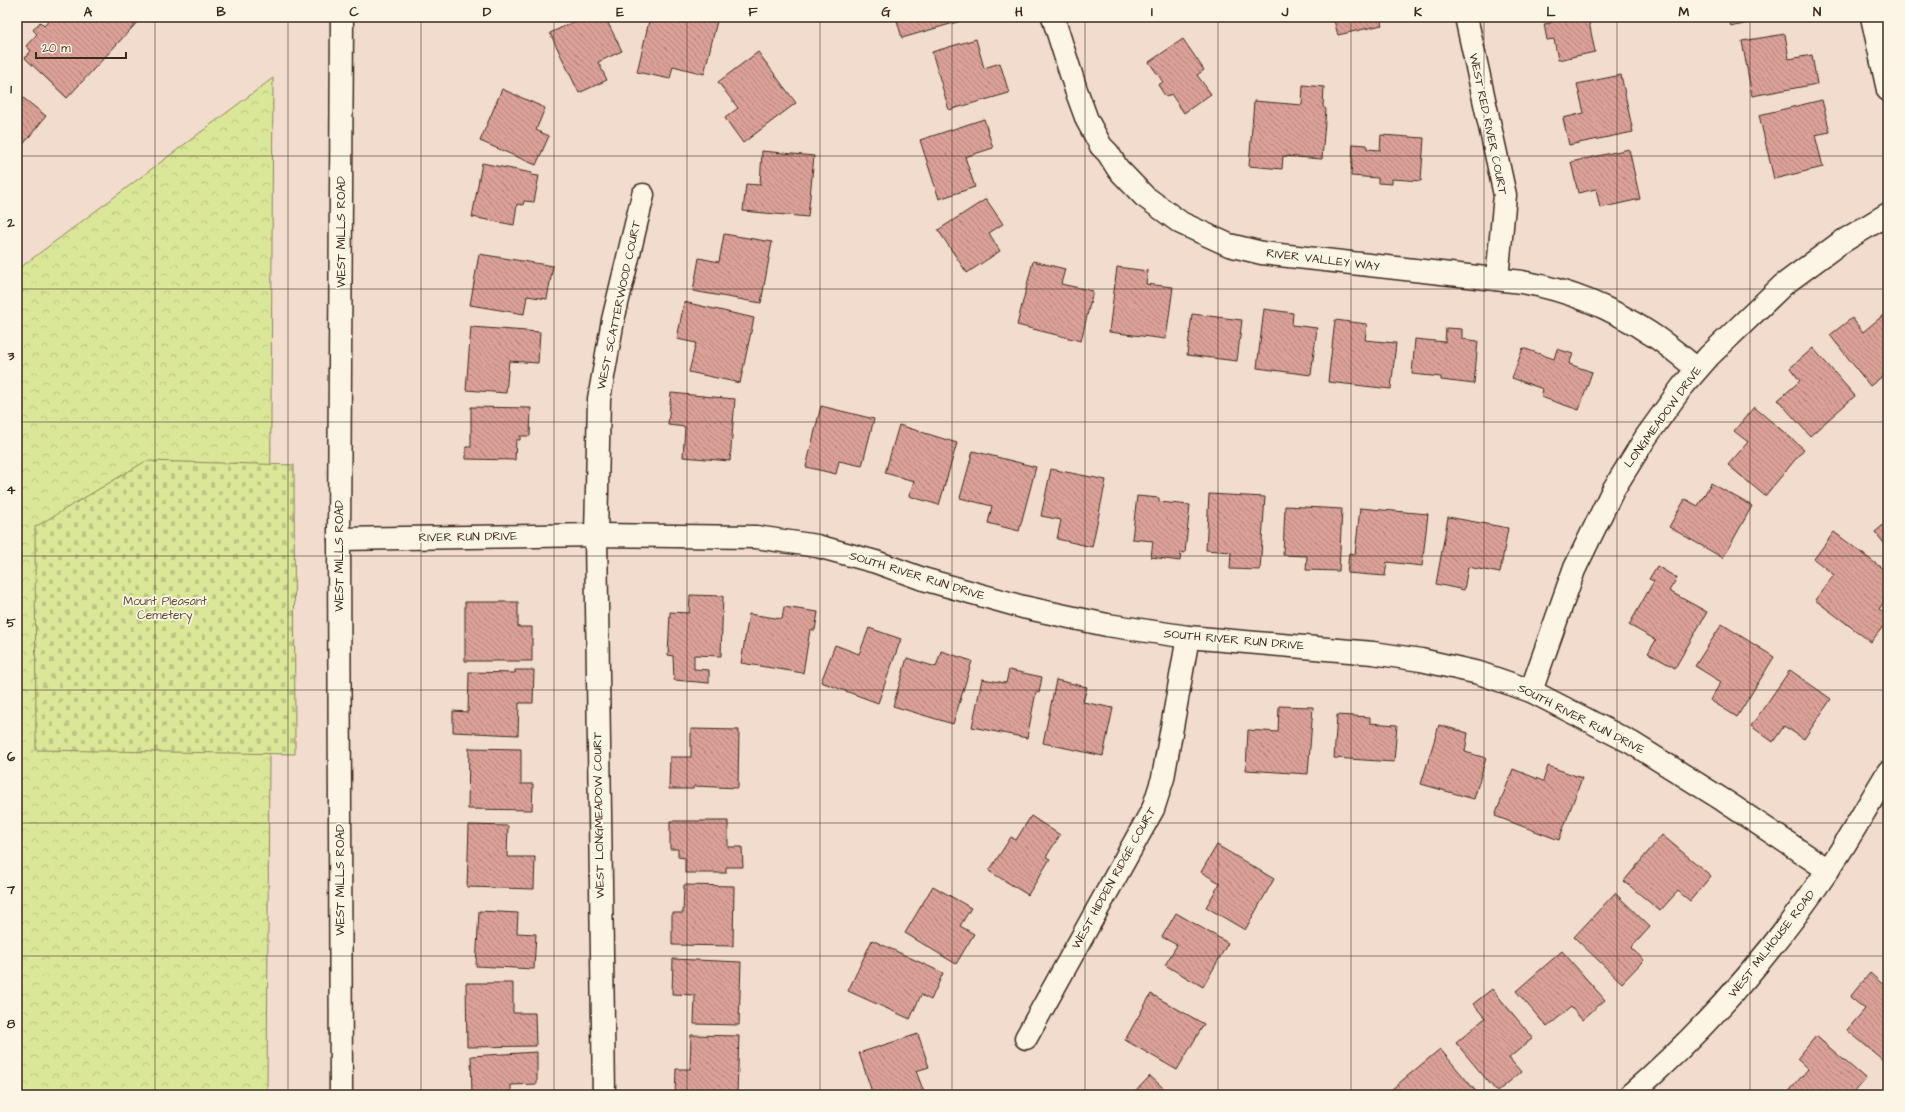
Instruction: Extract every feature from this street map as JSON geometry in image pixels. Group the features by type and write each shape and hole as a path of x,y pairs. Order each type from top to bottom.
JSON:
{"street":[{"name":"WEST MILLS ROAD","path":"341,1095 339,539 342,17"},
{"name":"RIVER VALLEY WAY","path":"1053,17 1087,120 1102,146 1108,152 1118,169 1144,196 1180,223 1229,245 1262,253 1497,279 1551,288 1604,307 1652,334 1697,369"},
{"name":"WEST RED RIVER COURT","path":"1466,17 1505,195 1497,279"},
{"path":"1872,17 1888,90"},
{"name":"WEST SCATTERWOOD COURT","path":"596,535 599,399 613,320 643,195"},
{"name":"LONGMEADOW DRIVE","path":"1531,691 1574,570 1613,490 1646,437 1697,369 1783,285 1840,243 1888,214"},
{"name":"RIVER RUN DRIVE","path":"339,539 596,535"},
{"name":"SOUTH RIVER RUN DRIVE","path":"596,535 756,537 811,545 876,562 923,580 1023,607 1107,626 1188,638 1282,644 1394,656 1479,673 1531,691 1632,743 1723,800 1828,870"},
{"name":"WEST LONGMEADOW COURT","path":"596,535 604,1095"},
{"name":"WEST HIDDEN RIDGE COURT","path":"1026,1038 1153,808 1163,778 1188,638"},
{"name":"WEST MILHOUSE ROAD","path":"1630,1095 1697,1034 1733,994 1783,933 1828,870 1888,772"}],"green space":[{"path":"273,78 267,1095 17,1095 17,270"},
{"name":"Mount Pleasant Cemetery","path":"146,461 294,465 295,754 36,750 35,527"}],"building":[{"path":"52,17 142,17 67,98 25,58 31,51 26,46 37,34 33,30 40,22 44,26"},
{"path":"584,17 605,17 622,51 598,62 607,80 579,93 550,33"},
{"path":"650,17 702,17 717,21 704,74 673,66 670,79 637,72"},
{"path":"896,17 963,17 964,20 902,38"},
{"path":"1333,17 1380,17 1382,25 1338,35"},
{"path":"1550,17 1588,17 1595,52 1558,60 1554,39 1547,40 1544,24 1551,23"},
{"path":"1729,17 1772,17 1731,27"},
{"path":"1785,34 1789,59 1812,55 1817,84 1752,96 1742,41"},
{"path":"976,39 984,68 1000,63 1009,93 949,110 932,52"},
{"path":"1183,39 1204,70 1197,75 1211,94 1184,113 1171,94 1166,97 1158,85 1163,82 1149,62"},
{"path":"758,52 796,103 743,143 725,118 738,108 718,82"},
{"path":"1621,75 1633,132 1569,145 1563,118 1584,113 1577,84"},
{"path":"1303,85 1324,87 1323,107 1326,109 1322,159 1283,156 1282,169 1249,166 1254,101 1302,105"},
{"path":"502,89 545,108 536,130 549,136 536,165 480,141"},
{"path":"17,93 46,116 17,152"},
{"path":"1822,100 1830,132 1815,135 1823,167 1774,179 1759,115"},
{"path":"984,119 993,148 965,157 975,187 939,199 920,140"},
{"path":"1381,135 1424,138 1421,181 1392,179 1392,184 1378,183 1378,178 1351,176 1353,144 1367,145 1367,149 1380,150"},
{"path":"1629,149 1640,199 1600,208 1596,189 1578,193 1571,162"},
{"path":"762,151 814,156 808,217 743,211 746,184 760,185"},
{"path":"482,163 532,173 531,175 539,176 534,202 524,201 523,205 517,204 514,225 472,217"},
{"path":"986,199 1003,224 989,233 1000,251 967,273 938,230"},
{"path":"724,234 772,242 761,303 693,291 699,258 719,262"},
{"path":"479,254 553,266 547,299 527,296 524,314 470,305"},
{"path":"1033,261 1065,269 1061,284 1093,291 1081,341 1017,325"},
{"path":"1117,267 1148,271 1146,284 1173,287 1166,339 1109,332"},
{"path":"684,302 754,318 740,383 689,372 696,343 677,339"},
{"path":"1264,309 1293,313 1292,325 1317,328 1311,375 1257,368"},
{"path":"1887,312 1888,372 1870,386 1830,335 1852,318 1863,332"},
{"path":"1192,314 1242,320 1237,361 1187,355"},
{"path":"1335,320 1367,324 1365,340 1396,343 1391,389 1328,382"},
{"path":"471,327 540,332 538,363 509,361 506,393 466,390"},
{"path":"1446,328 1462,329 1462,339 1478,341 1474,384 1441,380 1441,377 1412,374 1415,339 1445,342"},
{"path":"1523,348 1554,359 1557,349 1573,354 1569,364 1592,372 1579,410 1541,397 1543,389 1512,378"},
{"path":"1813,348 1855,396 1810,436 1778,400 1800,381 1790,368"},
{"path":"671,393 735,399 730,461 683,457 685,427 668,425"},
{"path":"821,406 874,419 862,466 839,461 836,474 806,467"},
{"path":"471,407 531,408 530,436 520,436 520,440 516,440 515,460 466,459 466,447 471,447"},
{"path":"1754,407 1804,449 1765,496 1728,465 1748,442 1734,431"},
{"path":"899,425 957,443 939,505 909,496 914,481 885,473"},
{"path":"973,451 1036,467 1019,531 988,523 992,506 960,498"},
{"path":"1051,469 1106,480 1092,547 1057,539 1061,520 1041,516"},
{"path":"1711,483 1752,506 1723,558 1669,527 1685,499 1698,506"},
{"path":"1209,494 1265,497 1260,570 1230,569 1231,552 1206,550"},
{"path":"1137,496 1159,498 1159,502 1190,505 1185,553 1181,552 1180,561 1151,557 1153,541 1132,539"},
{"path":"1285,506 1342,509 1339,571 1306,570 1307,556 1283,555"},
{"path":"1360,508 1428,514 1422,566 1387,562 1385,576 1347,573 1349,553 1355,554"},
{"path":"1448,517 1508,528 1500,573 1468,567 1464,590 1436,584"},
{"path":"1888,521 1888,548 1875,532"},
{"path":"1834,532 1888,573 1888,596 1879,609 1888,616 1888,620 1871,642 1815,600 1834,575 1814,559"},
{"path":"1657,566 1677,578 1669,591 1707,612 1675,668 1648,653 1656,640 1629,625 1654,581 1649,579"},
{"path":"690,595 723,596 721,656 694,655 694,669 709,670 709,683 674,680 673,656 668,655 670,612 689,613"},
{"path":"465,602 518,602 518,627 532,627 532,661 465,661"},
{"path":"784,607 818,612 815,630 810,630 803,673 741,663 749,614 782,619"},
{"path":"1722,624 1774,657 1737,717 1710,700 1721,682 1695,666"},
{"path":"869,628 901,639 878,703 821,682 835,645 859,654"},
{"path":"941,651 972,661 953,724 893,706 907,658 936,667"},
{"path":"515,670 534,670 533,703 519,703 518,735 453,732 453,711 468,712 469,672 515,673"},
{"path":"1009,670 1042,677 1039,693 1036,692 1027,738 972,727 982,679 1006,683"},
{"path":"1790,670 1831,699 1804,739 1784,726 1773,742 1751,726"},
{"path":"1056,680 1087,687 1083,702 1113,708 1103,756 1043,743"},
{"path":"1279,706 1313,707 1308,774 1246,770 1248,730 1278,732"},
{"path":"1337,715 1370,717 1370,723 1397,725 1394,762 1334,758"},
{"path":"1439,725 1468,733 1465,752 1486,758 1474,799 1421,784"},
{"path":"691,729 739,730 738,788 694,786 693,789 669,789 670,757 691,757"},
{"path":"469,748 521,749 521,784 533,784 532,810 468,809"},
{"path":"1548,766 1582,778 1559,840 1495,816 1513,769 1543,781"},
{"path":"1031,816 1060,835 1046,857 1050,859 1028,895 989,871 1011,837 1016,840"},
{"path":"670,821 728,821 728,847 742,847 743,867 726,867 726,873 685,873 685,858 678,857 678,849 670,849"},
{"path":"469,825 508,826 507,857 535,857 534,889 467,887"},
{"path":"1662,835 1711,876 1690,901 1678,891 1660,911 1624,881"},
{"path":"1217,845 1274,879 1245,930 1206,907 1220,883 1201,872"},
{"path":"684,885 734,886 733,946 672,945 672,913 683,913"},
{"path":"933,886 971,908 960,926 974,934 956,964 905,933"},
{"path":"1615,893 1650,927 1631,948 1644,960 1622,983 1574,937"},
{"path":"479,911 518,913 517,933 536,934 534,969 476,966"},
{"path":"1176,913 1228,943 1203,987 1165,965 1177,945 1162,937"},
{"path":"872,940 943,973 931,1000 921,995 910,1019 848,991"},
{"path":"1562,951 1605,1000 1582,1020 1571,1007 1547,1027 1516,991"},
{"path":"673,959 741,962 739,1025 694,1024 695,995 672,994"},
{"path":"1870,973 1888,989 1888,1054 1883,1060 1847,1030 1865,1009 1850,997"},
{"path":"466,983 513,983 513,1013 535,1013 536,1046 467,1047"},
{"path":"1492,989 1533,1038 1509,1058 1521,1072 1497,1092 1456,1043 1485,1018 1473,1004"},
{"path":"1151,994 1204,1024 1177,1070 1125,1040"},
{"path":"918,1034 929,1067 916,1071 925,1095 873,1095 859,1053"},
{"path":"691,1035 739,1036 737,1095 675,1095 676,1069 690,1069"},
{"path":"1816,1036 1866,1079 1852,1095 1786,1095 1808,1069 1797,1059"},
{"path":"1440,1049 1479,1095 1397,1095 1392,1089"},
{"path":"537,1052 537,1084 511,1085 511,1095 472,1095 471,1056"},
{"path":"1150,1076 1171,1095 1132,1095"},
{"path":"1118,1089 1124,1095 1112,1095"}]}
